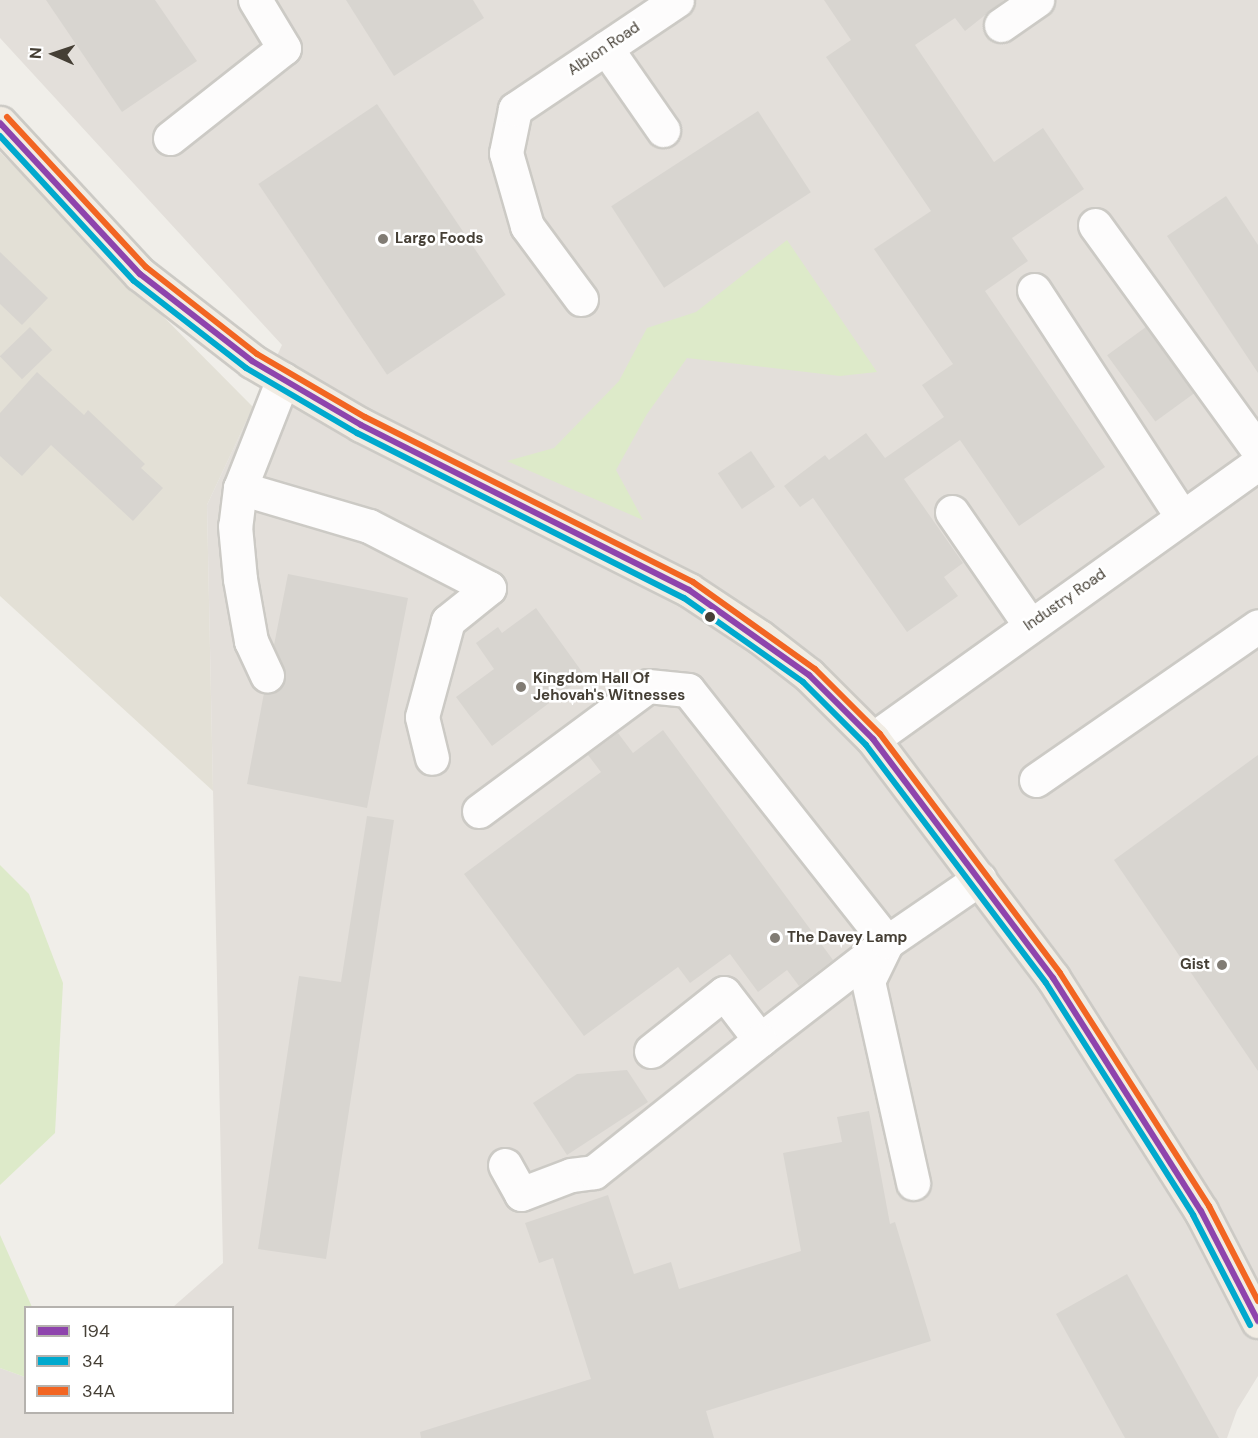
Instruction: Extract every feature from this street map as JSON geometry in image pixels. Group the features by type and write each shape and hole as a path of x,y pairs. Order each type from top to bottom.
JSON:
{"main road":[{"path":"0,123 140,274 252,361 361,425 689,590 760,637 809,675 873,739 1053,978 1201,1211 1256,1311"}],"street":[{"path":"170,138 284,48 255,0"},
{"name":"Albion Road","path":"581,299 527,226 506,153 515,109 677,0"},
{"path":"1001,25 1037,0"},
{"path":"606,48 663,130"},
{"path":"1095,225 1258,450"},
{"path":"1034,290 1182,517"},
{"path":"267,675 251,641 240,579 235,526 240,488 283,380"},
{"name":"Industry Road","path":"873,739 1258,463"},
{"path":"240,488 369,525 489,588 448,621 422,717 432,758"},
{"path":"952,512 1030,625"},
{"path":"1036,780 1258,626"},
{"path":"479,811 648,686 688,690 887,942"},
{"path":"505,1165 521,1194 571,1175 594,1172 887,942 979,879"},
{"path":"887,942 868,981 913,1183"},
{"path":"651,1051 724,993 760,1040"}],"shaded area":[{"path":"0,0 1258,0 1258,1376 1237,1410 1227,1438 0,1438 0,1368 24,1377 24,1414 234,1414 234,1306 174,1306 223,1263 207,505 282,345 0,38"},
{"path":"0,152 253,407 207,505 213,791 0,596"}],"green space":[{"path":"787,240 877,372 840,376 687,358 647,414 616,470 643,520 507,461 554,448 619,381 647,328 696,312"},
{"path":"0,865 29,894 63,983 55,1133 0,1185"},
{"path":"0,1235 32,1306 24,1306 24,1377 0,1368"}],"building":[{"path":"46,0 155,0 197,61 122,112"},
{"path":"346,0 473,0 484,18 394,76"},
{"path":"824,0 1004,0 965,31 955,18 915,45 994,162 1043,128 1084,189 1012,238 1028,261 985,291 1105,467 1019,526 960,440 904,479 963,563 944,577 958,596 907,632 813,498 800,507 784,486 825,455 829,460 866,433 885,458 944,417 922,385 953,364 874,249 931,211 826,57 851,40"},
{"name":"Largo Foods","path":"377,104 506,295 387,375 258,184"},
{"path":"758,111 811,192 664,288 611,206"},
{"path":"1226,196 1258,245 1258,373 1167,236"},
{"path":"0,252 48,298 22,325 0,304"},
{"path":"30,327 52,350 22,379 0,356"},
{"path":"1146,327 1194,393 1155,422 1107,355"},
{"path":"37,372 84,415 88,410 145,464 141,468 163,488 133,521 51,445 22,476 0,456 0,413"},
{"path":"751,451 775,487 742,509 718,473"},
{"path":"288,574 408,598 367,808 247,784 264,693 275,692 286,677 274,645"},
{"name":"Kingdom Hall Of Jehovah's Witnesses","path":"536,608 585,676 492,746 456,697 494,669 476,643 498,627 502,633"},
{"path":"663,730 833,960 799,986 787,970 758,992 730,954 690,983 678,967 584,1036 464,874 601,772 588,755 618,733 633,753"},
{"name":"Gist","path":"1258,755 1258,1071 1114,860"},
{"path":"367,816 394,820 326,1259 258,1249 299,976 341,982"},
{"path":"627,1070 648,1102 567,1155 533,1103 577,1074"},
{"path":"869,1111 890,1224 895,1222 931,1341 706,1411 714,1438 421,1438 420,1432 591,1379 553,1258 539,1263 525,1223 608,1195 634,1274 671,1262 679,1289 801,1251 783,1153 842,1142 837,1117"},
{"path":"1127,1274 1219,1438 1125,1438 1056,1314"}],"transit line":[{"name":"34A","path":"7,117 146,267 257,354 365,417 693,582 815,669 880,734 1060,973 1209,1206 1258,1301"},
{"name":"194","path":"0,123 140,274 252,361 361,425 689,590 809,675 873,739 1053,978 1201,1211 1258,1321"},
{"name":"34","path":"0,136 134,281 246,368 357,433 684,598 803,682 866,745 1046,983 1193,1215 1250,1325"}],"place":[{"name":"Largo Foods","path":"383,239"},
{"name":"Kingdom Hall Of Jehovah's Witnesses","path":"521,687"},
{"name":"The Davey Lamp","path":"775,938"},
{"name":"Gist","path":"1222,965"}]}
